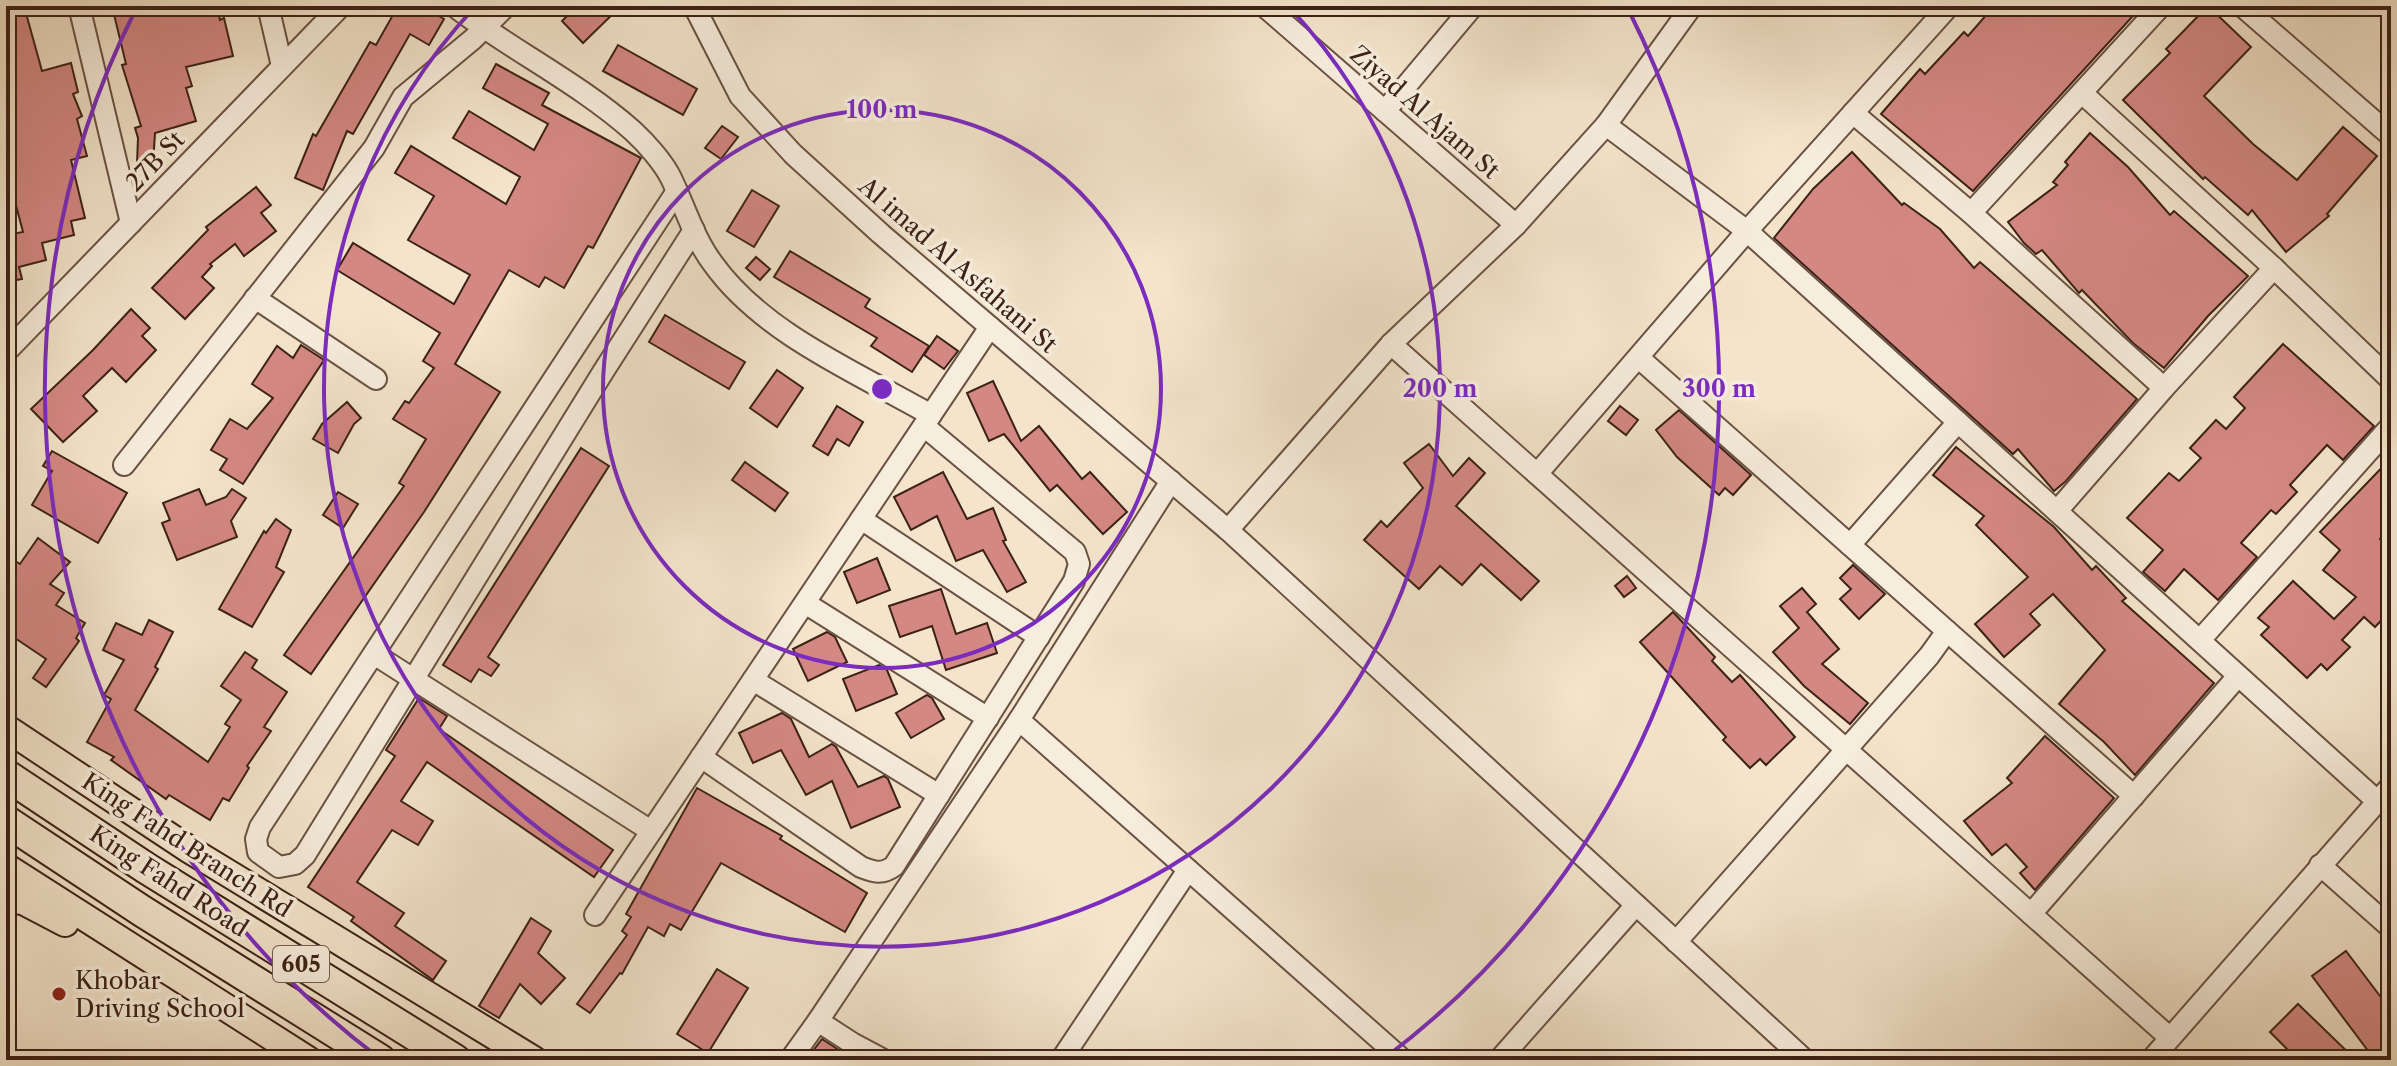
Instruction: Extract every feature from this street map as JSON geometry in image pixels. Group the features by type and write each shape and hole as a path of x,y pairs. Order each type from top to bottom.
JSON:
{"highway":[{"name":"King Fahd Road","path":"6,775 146,868 455,1060"},
{"name":"King Fahd Road","path":"6,821 142,911 380,1060"}],"main road":[{"name":"King Fahd Branch Rd","path":"6,728 190,850 534,1060"},
{"path":"6,867 308,1060"},
{"path":"6,899 23,901 194,989"}],"street":[{"path":"79,6 131,223"},
{"path":"268,6 282,66"},
{"name":"27B St","path":"6,352 341,6"},
{"path":"454,6 483,29 577,89 634,132 669,175 713,264 739,295 786,333 928,420 1075,552 1079,564 1074,581 1039,637 894,866 887,871 876,873 861,867 701,757"},
{"path":"124,465 374,148 403,97 506,6"},
{"name":"Al imad Al Asfahani St","path":"694,6 740,96 793,154 1228,530 1805,1060"},
{"path":"1385,111 1473,6"},
{"path":"1228,530 1391,344 1516,225 1606,125 1692,6"},
{"path":"1537,474 1747,231 1949,6"},
{"path":"1971,213 2161,6"},
{"path":"2242,6 2391,136"},
{"name":"Ziyad Al Ajam St","path":"1273,9 1516,225"},
{"path":"2082,93 2274,268 2391,380"},
{"path":"1853,113 1971,213 2164,388"},
{"path":"1606,125 1747,231 2238,676 2384,794 2151,1060"},
{"path":"677,191 260,827 256,839 258,852 279,867 295,864 305,855 694,230"},
{"path":"2057,511 2274,268"},
{"path":"255,298 376,379"},
{"path":"595,915 990,327"},
{"path":"1391,344 2169,1037"},
{"path":"572,350 603,372"},
{"path":"1639,358 2134,796"},
{"path":"1850,545 1958,422"},
{"path":"2200,640 2391,426"},
{"path":"790,1060 1019,720 1171,481"},
{"path":"861,519 1039,637"},
{"path":"805,603 988,718"},
{"path":"1676,942 1929,656 1947,631"},
{"path":"374,654 651,831"},
{"path":"2031,914 2238,676"},
{"path":"753,680 939,795"},
{"path":"1019,720 1403,1060"},
{"path":"2320,865 2391,928"},
{"path":"1061,1060 1188,870"},
{"path":"1499,1060 1636,905"},
{"path":"818,1021 884,1060"}],"building":[{"path":"6,6 24,6 42,71 71,63 78,92 73,94 82,116 77,119 87,156 71,160 85,218 71,221 74,235 42,243 46,260 19,267 22,279 6,282 6,235 23,232 6,167"},
{"path":"112,6 179,6 180,16 217,7 220,20 224,18 233,56 186,67 192,86 186,88 196,121 155,133 153,164 137,163 138,138 135,128 141,126 122,65 126,64"},
{"path":"398,6 422,6 444,19 429,45 410,34 353,134 347,131 323,190 295,178 313,134 316,136 370,42 376,45"},
{"path":"577,6 621,6 583,43 562,21"},
{"path":"1994,6 2142,6 1973,191 1881,114 1920,69 1925,74 1964,32 1968,36"},
{"path":"2208,6 2251,47 2204,96 2253,144 2297,180 2343,127 2377,156 2327,214 2329,216 2286,252 2252,210 2248,215 2205,177 2203,179 2123,100 2170,53 2166,49"},
{"path":"618,45 697,89 683,115 603,71"},
{"path":"496,64 549,93 542,105 641,158 593,248 588,246 564,288 545,277 539,287 509,270 455,364 500,392 424,512 311,674 284,655 404,486 399,483 426,439 393,419 405,401 409,403 434,368 423,361 440,333 337,270 353,243 454,304 470,275 408,240 434,196 395,173 411,146 506,204 520,177 453,138 469,111 534,150 548,124 483,88"},
{"path":"722,126 738,137 721,159 705,148"},
{"path":"2090,133 2128,167 2170,215 2174,211 2248,276 2208,316 2164,368 2133,343 2082,290 2079,293 2042,250 2036,254 2024,243 2008,222 2057,185 2053,182 2068,165 2065,162"},
{"path":"1852,152 1902,205 1904,203 1940,229 1974,268 1980,262 2137,399 2054,491 2018,449 2013,454 1774,238 1813,189"},
{"path":"256,187 271,205 261,213 276,231 244,256 235,244 210,264 212,266 202,277 214,288 185,319 152,288 208,230 206,227"},
{"path":"752,190 779,206 754,247 727,231"},
{"path":"790,251 870,299 865,307 929,346 912,372 871,346 877,338 774,277"},
{"path":"756,257 770,269 760,280 746,268"},
{"path":"131,309 150,328 142,336 156,350 126,382 112,368 83,396 97,411 63,442 31,409"},
{"path":"665,315 745,362 729,389 649,342"},
{"path":"937,336 958,351 944,369 924,355"},
{"path":"2283,344 2374,426 2343,460 2327,445 2290,485 2297,492 2276,514 2271,510 2241,543 2257,557 2218,600 2184,569 2165,591 2143,572 2163,550 2127,518 2169,473 2179,481 2201,458 2190,448 2216,420 2226,429 2245,408 2234,397"},
{"path":"301,345 324,360 243,484 220,470 227,459 211,450 230,419 247,429 273,398 252,384 277,346 293,358"},
{"path":"777,370 803,388 777,427 750,408"},
{"path":"993,381 1021,441 1039,426 1082,479 1090,472 1127,512 1103,534 1057,485 1050,491 1004,434 989,441 967,393"},
{"path":"347,402 361,418 354,424 338,453 313,439 322,424"},
{"path":"837,406 863,422 849,446 837,439 828,455 813,446"},
{"path":"1620,406 1638,420 1626,435 1608,421"},
{"path":"1679,410 1751,475 1733,495 1725,488 1719,495 1677,457 1656,430"},
{"path":"1429,444 1453,476 1469,458 1485,473 1456,506 1539,581 1521,600 1481,564 1462,585 1440,566 1419,589 1364,540 1381,521 1387,527 1423,488 1404,463"},
{"path":"1956,447 2054,527 2092,570 2096,566 2126,598 2122,601 2214,683 2135,775 2104,742 2059,704 2105,650 2053,594 2030,614 2040,625 2004,657 1975,624 2028,577 1976,525 1984,516 1933,475"},
{"path":"581,448 609,466 488,657 499,665 491,676 479,669 471,682 443,665"},
{"path":"52,451 127,493 98,543 32,505 52,471 43,466"},
{"path":"2391,458 2391,527 2380,539 2391,553 2391,610 2375,627 2364,617 2342,640 2350,647 2327,670 2321,664 2307,678 2261,635 2269,627 2258,618 2293,581 2334,619 2356,597 2323,570 2340,550 2320,532"},
{"path":"745,462 788,493 775,511 732,480"},
{"path":"943,472 967,519 993,508 1006,540 1003,541 1026,582 1007,592 983,550 956,561 937,516 911,530 894,497"},
{"path":"199,489 206,505 226,497 232,489 246,498 231,521 237,537 177,560 162,523 170,520 163,503"},
{"path":"338,492 358,504 343,528 323,515"},
{"path":"276,519 291,530 276,567 284,572 252,627 219,609 264,531 266,533"},
{"path":"38,538 70,562 50,584 64,593 56,605 85,623 76,638 79,641 46,687 33,678 46,659 6,632 6,555 20,564"},
{"path":"877,558 890,590 857,603 844,572"},
{"path":"1853,565 1885,594 1859,619 1840,599 1851,589 1840,578"},
{"path":"1627,576 1636,588 1624,597 1615,586"},
{"path":"1802,588 1816,604 1807,612 1839,649 1822,664 1868,703 1850,724 1804,686 1773,652 1799,628 1780,606"},
{"path":"941,589 956,634 987,623 997,653 946,670 932,626 900,637 889,606"},
{"path":"1673,612 1715,657 1712,661 1732,682 1740,675 1795,737 1766,765 1760,759 1750,768 1640,642"},
{"path":"149,620 173,632 155,667 158,669 135,710 208,762 230,727 225,724 241,700 221,686 245,652 257,660 252,668 287,692 264,727 271,731 247,766 249,768 229,801 223,798 210,820 169,795 166,799 111,760 114,757 87,742 111,699 104,695 124,660 103,650 116,623 142,635"},
{"path":"827,632 835,637 847,662 808,681 793,649"},
{"path":"879,665 887,670 897,694 856,711 843,679"},
{"path":"927,695 944,719 911,738 896,713"},
{"path":"419,698 447,716 439,729 613,850 594,877 427,762 401,801 433,821 418,845 392,830 357,882 404,913 395,926 446,961 433,980 351,921 354,917 308,887 395,756 386,750"},
{"path":"782,713 791,719 809,757 832,744 858,787 884,776 900,807 851,828 832,781 806,795 781,750 753,763 739,733"},
{"path":"2045,736 2114,798 2035,890 2020,873 2027,867 2006,844 1992,855 1964,821 2012,783 2007,778"},
{"path":"697,788 782,836 780,839 867,893 845,932 721,863 681,930 670,924 664,936 648,927 622,974 590,1013 577,1004 627,935 622,931 631,917 626,914"},
{"path":"531,918 551,931 538,953 565,978 541,1004 520,984 499,1018 479,1006"},
{"path":"2346,951 2380,996 2391,985 2391,1060 2375,1060 2312,976"},
{"path":"717,969 748,988 708,1053 677,1034"},
{"path":"2298,1004 2356,1060 2298,1060 2270,1032"},
{"path":"822,1039 845,1054 856,1060 806,1060"}],"place":[{"name":"Khobar Driving School","path":"59,994"}]}
